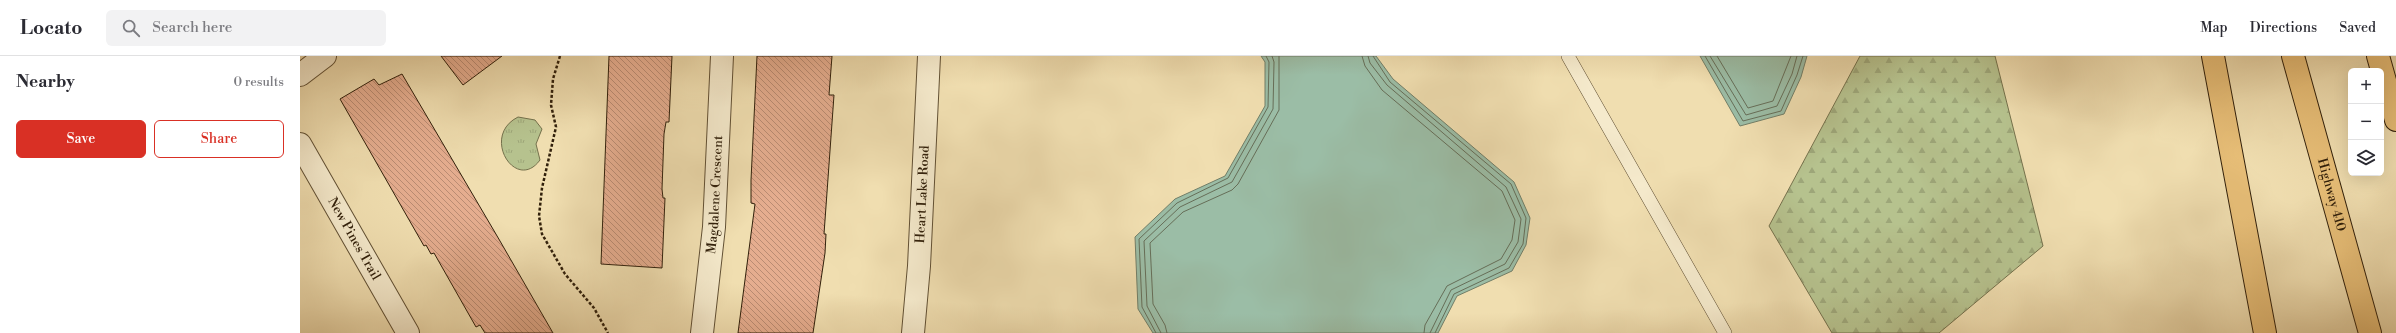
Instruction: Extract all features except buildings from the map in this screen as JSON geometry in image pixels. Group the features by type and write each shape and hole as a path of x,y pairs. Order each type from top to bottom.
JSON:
{"highway":[{"path":"2213,56 2265,333"},
{"name":"Highway 410","path":"2293,56 2370,333"},
{"path":"2378,56 2396,120"}],"street":[{"path":"300,75 325,56"},
{"name":"Magdalene Crescent","path":"702,333 714,227 722,56"},
{"name":"Heart Lake Road","path":"913,333 920,250 930,56"},
{"name":"New Pines Trail","path":"300,144 408,333"}],"lane":[{"path":"1568,56 1725,333"}],"path":[{"path":"560,56 553,79 551,104 556,127 542,188 540,222 542,234 565,274 594,308 608,333"}],"green space":[{"path":"1860,56 1995,56 2043,246 1939,333 1832,333 1769,226"},
{"path":"518,117 535,120 542,129 536,144 540,160 531,168 521,170 512,166 506,158 502,148 502,136 507,126"}],"water":[{"path":"1261,56 1376,56 1393,79 1514,182 1530,218 1526,245 1512,271 1457,296 1438,333 1153,333 1138,309 1135,237 1175,199 1225,176 1265,106 1265,62"},
{"path":"1700,56 1807,56 1801,77 1784,114 1740,126"}]}
